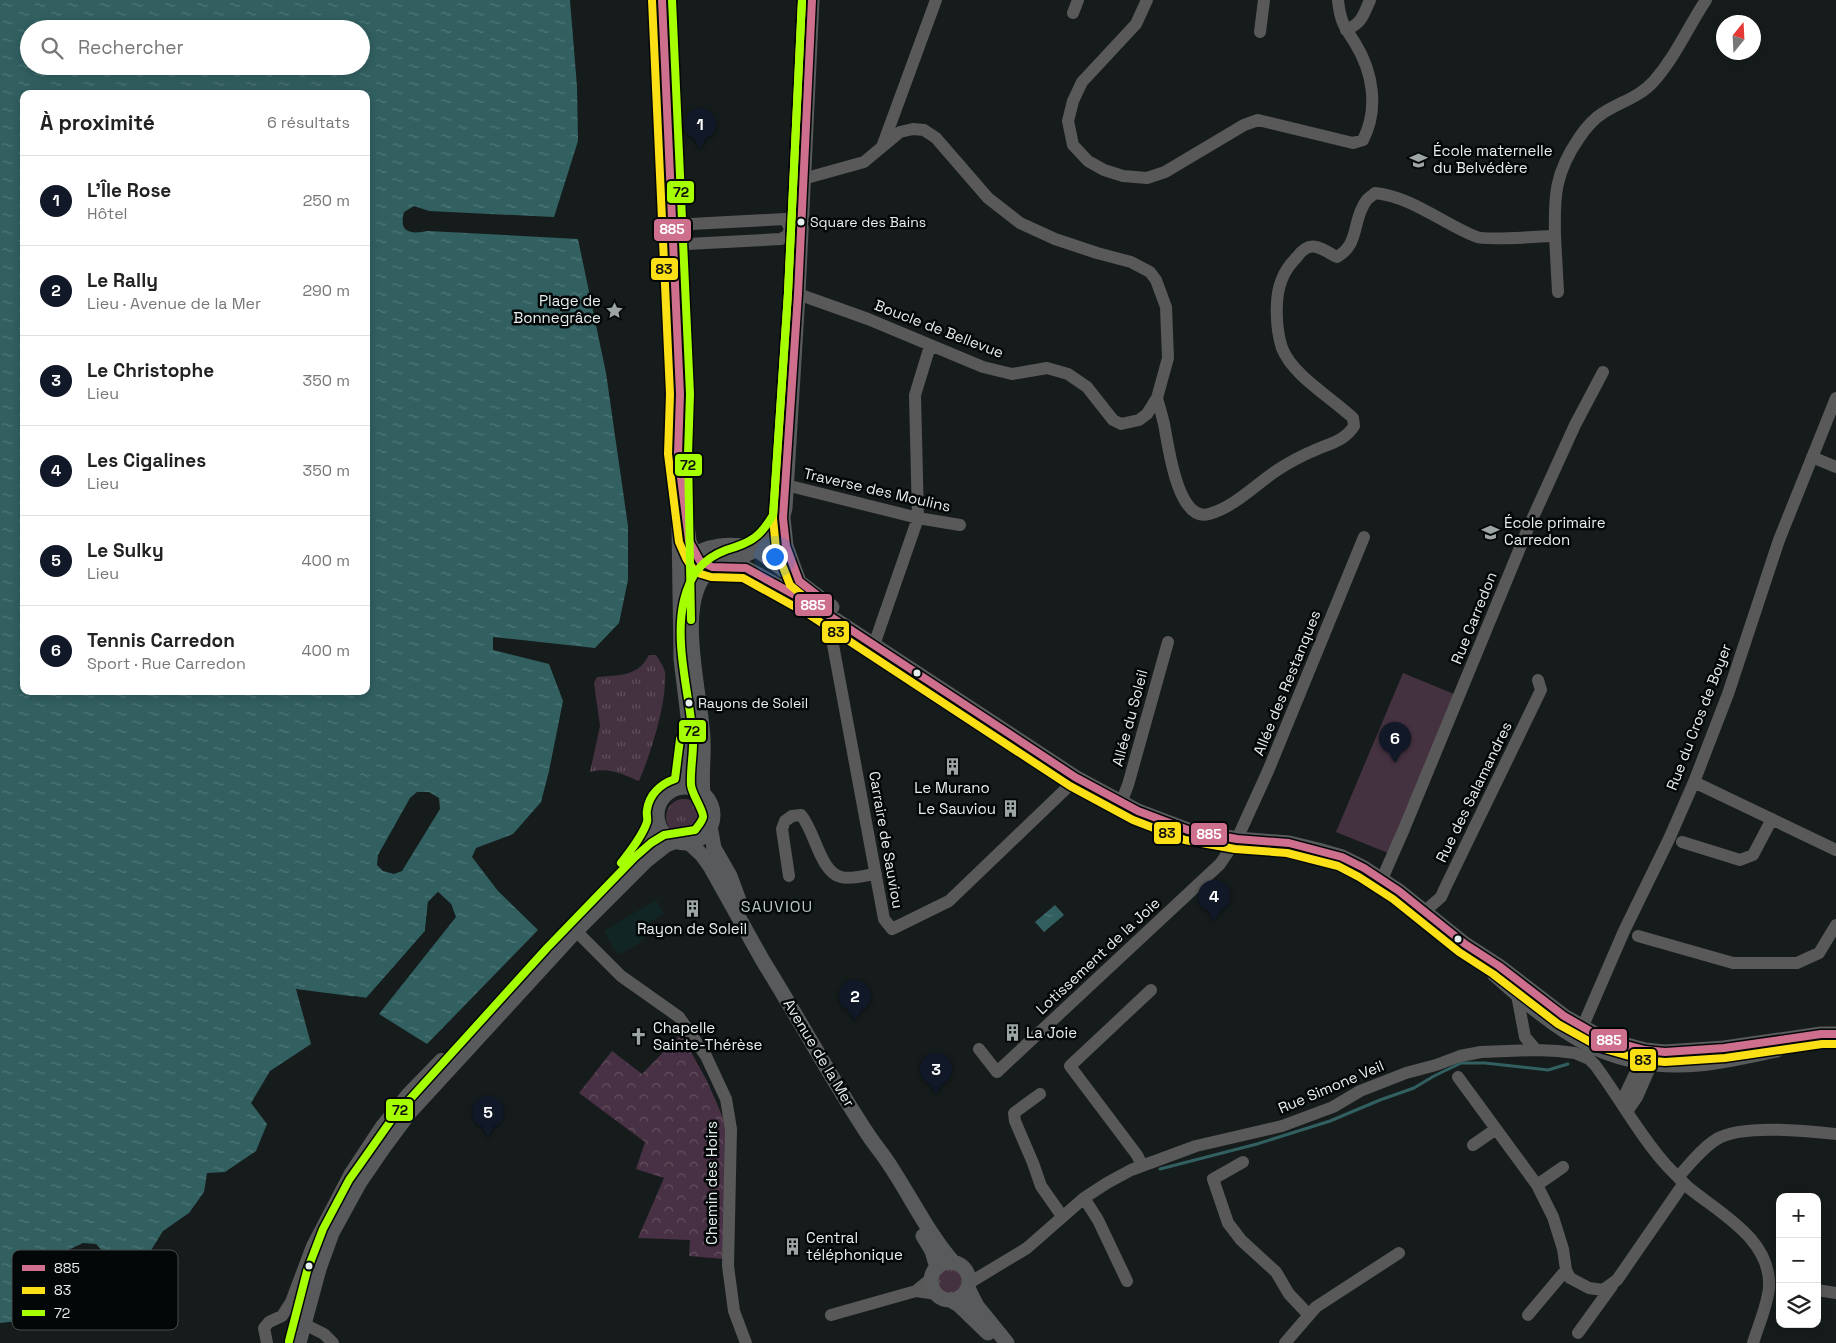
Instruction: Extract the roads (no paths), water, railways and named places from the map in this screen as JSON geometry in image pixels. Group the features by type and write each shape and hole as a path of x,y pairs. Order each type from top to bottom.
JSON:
{"main road":[{"path":"662,0 680,394 678,454 681,659 690,741 690,756 684,787"},
{"path":"799,580 786,546 783,518 798,294 795,227 803,179 812,0"},
{"path":"678,454 689,541 694,554 702,564 715,567 746,568 813,605 892,655 1075,777 1121,803 1188,830 1237,839 1289,843 1342,857 1382,879 1465,944 1499,966 1552,1008 1580,1034 1625,1046 1665,1052 1724,1048 1821,1034 1836,1035"},
{"path":"702,794 703,740 693,657 692,613 694,601 702,579 725,560 744,555 756,549 769,539 783,518"},
{"path":"680,566 702,550 726,545 756,549 799,580 892,655"},
{"path":"299,1343 325,1249 332,1233 360,1182 410,1112 576,931 653,854 666,845 682,842 703,835 710,826 712,812 708,799 694,789 684,787 670,791 664,796 657,810 658,823 665,834 682,842"},
{"path":"606,900 646,846 658,823"},
{"name":"Avenue de la Mer","path":"710,826 714,848 730,876 736,894 766,955 772,974"},
{"name":"Avenue de la Mer","path":"682,842 702,855 710,866 801,1026 866,1132 891,1167 941,1248 953,1262"},
{"path":"1465,944 1493,974 1517,995 1610,1055 1646,1062 1700,1064 1822,1041 1836,1035"},
{"name":"Avenue de la Mer","path":"866,1132 885,1170 932,1251 934,1273"},
{"path":"943,1297 958,1298 964,1294 968,1286 969,1278 964,1268 953,1262 947,1262 934,1273 934,1289 943,1297 963,1309 999,1343"},
{"path":"968,1286 977,1306 1007,1343"}],"street":[{"path":"882,147 936,0"},
{"path":"1073,13 1078,0"},
{"path":"1147,0 1136,24 1082,82 1073,102 1068,121 1073,145 1088,161 1104,170 1122,176 1146,178 1165,172 1244,125 1258,120 1353,143 1363,140 1372,115 1372,83 1356,44 1346,30 1340,15 1338,0"},
{"path":"1260,32 1264,0"},
{"path":"1346,30 1356,26 1361,21 1370,0"},
{"path":"1558,292 1554,204 1556,184 1562,166 1582,133 1602,113 1630,100 1653,82 1674,55 1706,0"},
{"name":"Boucle de Bellevue","path":"798,294 842,309 983,367 1012,374 1047,368 1068,374 1087,387 1113,420 1121,424 1130,423 1148,414 1157,398 1168,358 1166,307 1156,280 1150,272 1131,262 1064,242 1020,223 988,198 936,138 924,130 913,129 900,132 864,162 803,179"},
{"path":"1157,398 1164,424 1169,457 1177,484 1187,504 1196,513 1207,515 1237,499 1280,468 1312,451 1349,435 1354,426 1353,418 1301,374 1282,348 1278,327 1277,304 1281,280 1303,249 1316,247 1336,257 1346,252 1353,239 1365,202 1375,193 1388,194 1403,199 1480,238 1555,236"},
{"path":"785,219 795,227 788,235 781,239 687,244 674,235 682,227 691,224 785,219"},
{"path":"875,642 918,518 915,395 930,346"},
{"name":"Rue Carredon","path":"1382,879 1530,526 1575,426 1603,372"},
{"name":"Rue du Cros de Boyer","path":"1580,1034 1605,973 1694,782 1728,694 1779,540 1836,398"},
{"path":"1812,457 1836,467"},
{"name":"Traverse des Moulins","path":"786,485 918,518 960,525"},
{"name":"Allée des Restanques","path":"1237,839 1268,771 1364,537"},
{"name":"Carraire de Sauviou","path":"813,605 831,634 884,919 892,929 949,901 1072,783 1075,777"},
{"path":"831,634 847,626"},
{"name":"Allée du Soleil","path":"1121,803 1128,785 1168,642"},
{"name":"Rue des Salamandres","path":"1430,915 1438,914 1441,906 1440,897 1540,690 1538,680"},
{"path":"1694,782 1836,850"},
{"path":"789,876 782,829 785,821 792,816 801,816 808,823 825,864 832,874 843,878 876,874"},
{"path":"1682,842 1740,860 1753,855 1772,819"},
{"name":"Lotissement de la Joie","path":"979,1049 997,1072 1220,864 1237,839"},
{"path":"1638,936 1733,963 1797,962 1819,953 1836,925"},
{"name":"Chemin des Hoirs","path":"576,931 621,976 679,1017 706,1056 726,1099 731,1128 728,1266 734,1311 746,1343"},
{"path":"1142,1165 1137,1155 1070,1066 1151,990"},
{"path":"1517,995 1526,1037 1536,1050"},
{"path":"1625,1046 1646,1062"},
{"name":"Rue Simone Veil","path":"968,1286 1027,1248 1084,1198 1107,1183 1142,1165 1196,1146 1264,1131 1297,1121 1333,1107 1360,1091 1406,1073 1460,1056 1480,1052 1536,1050 1575,1053 1589,1059 1596,1065 1658,1155 1681,1180 1748,1236 1765,1266 1774,1288"},
{"path":"1624,1106 1646,1062 1665,1052"},
{"path":"266,1343 264,1328 269,1322 282,1316 292,1302 312,1246 331,1207 350,1173 381,1126 407,1094 441,1059 457,1062"},
{"path":"1458,1077 1537,1185 1554,1217 1563,1249 1566,1270 1570,1278 1589,1288 1604,1290 1617,1280"},
{"path":"1040,1094 1014,1113 1015,1121 1041,1186 1062,1216"},
{"path":"1473,1145 1496,1129"},
{"path":"1578,1333 1617,1280 1696,1158 1718,1138 1760,1130 1836,1134"},
{"path":"1243,1162 1214,1178 1228,1223 1241,1240 1276,1272 1289,1294 1308,1314"},
{"path":"1537,1185 1563,1167"},
{"path":"1084,1198 1098,1220 1127,1281"},
{"path":"1285,1343 1316,1306 1399,1253"},
{"path":"1528,1315 1566,1270"},
{"path":"916,1291 934,1273"},
{"path":"1753,1343 1774,1288"},
{"path":"831,1315 916,1291 943,1297"},
{"path":"1821,1291 1836,1293"},
{"path":"304,1324 324,1334 334,1343"}],"water":[{"path":"0,0 570,0 577,87 578,141 554,217 429,211 414,206 404,212 403,219 405,228 412,232 428,231 578,239 606,373 628,526 628,580 619,623 595,648 493,637 493,650 549,664 563,701 541,802 513,834 476,848 472,857 498,891 538,930 427,1044 379,1014 456,917 451,904 438,892 428,902 425,931 366,998 296,989 311,1044 270,1071 251,1103 267,1124 256,1151 225,1172 207,1173 204,1192 189,1213 163,1231 151,1250 102,1250 96,1244 83,1243 68,1250 12,1250 12,1322 0,1323"},
{"path":"1055,905 1064,915 1044,932 1035,922"}],"waterway":[{"path":"1160,1169 1257,1144 1330,1121 1414,1088 1461,1063 1485,1063 1548,1070 1568,1064"}],"place":[{"name":"L'Île Rose","path":"700,149"},
{"name":"École maternelle du Belvédère","path":"1419,160"},
{"name":"Square des Bains","path":"801,222"},
{"name":"Plage de Bonnegrâce","path":"615,310"},
{"name":"École primaire Carredon","path":"1490,532"},
{"name":"Rayons de Soleil","path":"689,703"},
{"name":"Tennis Carredon","path":"1395,763"},
{"name":"Le Murano","path":"952,767"},
{"name":"Le Sauviou","path":"1010,809"},
{"name":"Rayon de Soleil","path":"692,908"},
{"name":"Les Cigalines","path":"1214,921"},
{"name":"Le Rally","path":"855,1021"},
{"name":"La Joie","path":"1012,1033"},
{"name":"Chapelle Sainte-Thérèse","path":"639,1037"},
{"name":"Le Christophe","path":"936,1094"},
{"name":"Le Sulky","path":"488,1137"},
{"name":"Central téléphonique","path":"792,1247"}],"district":[{"name":"SAUVIOU","path":"777,906"}]}
